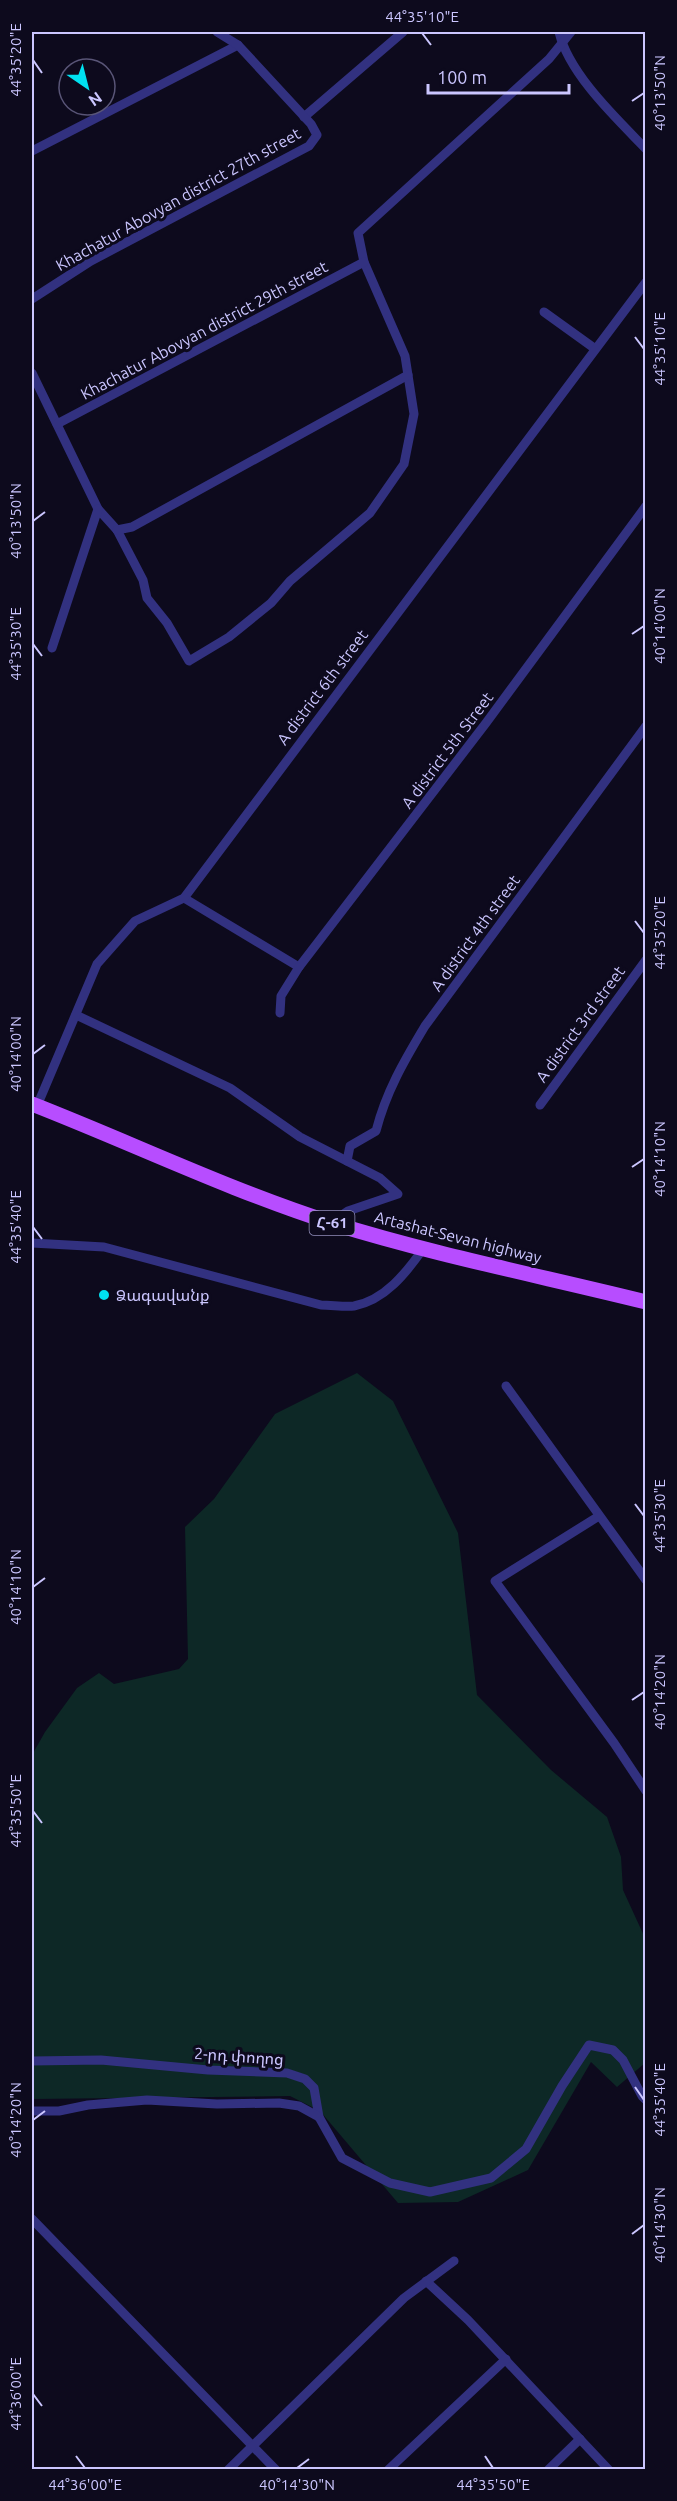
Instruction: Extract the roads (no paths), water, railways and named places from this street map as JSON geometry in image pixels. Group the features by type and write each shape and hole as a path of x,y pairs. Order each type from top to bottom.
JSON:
{"main road":[{"name":"Artashat-Sevan highway","path":"34,1105 239,1191 332,1222 423,1249 645,1302"}],"street":[{"path":"216,32 238,45 304,117 403,32"},
{"path":"559,32 562,44 595,96 645,149"},
{"path":"32,373 98,508 117,530 143,580 147,598 167,623 189,661 230,637 370,513 404,464 414,414 405,356 364,262 358,234 549,59 571,32"},
{"path":"32,151 238,45"},
{"name":"Khachatur Abovyan district 27th street","path":"32,299 91,261 309,146 317,135 316,129 304,117"},
{"name":"Khachatur Abovyan district 29th street","path":"57,424 364,262"},
{"name":"A district 6th street","path":"34,1105 97,964 135,921 184,898 645,282"},
{"path":"544,312 594,348"},
{"path":"117,530 132,527 408,375"},
{"name":"A district 5th Street","path":"280,1013 281,996 299,967 486,723 645,506"},
{"path":"52,648 98,508"},
{"name":"A district 4th street","path":"347,1161 350,1146 376,1131 384,1101 397,1072 424,1026 645,726"},
{"path":"184,898 299,967"},
{"name":"A district 3rd street","path":"540,1105 645,960"},
{"path":"76,1015 230,1088 300,1137 380,1178 398,1194 348,1211 332,1222"},
{"path":"32,1243 105,1247 321,1305 352,1306 378,1297 408,1271 423,1249"},
{"path":"506,1386 645,1580"},
{"path":"599,1516 495,1581 614,1743 645,1791"},
{"name":"2-րդ փողոց","path":"32,2061 101,2060 208,2070 287,2073 304,2079 314,2088 319,2117 342,2158 390,2183 430,2192 491,2178 526,2148 561,2086 589,2044 613,2050 645,2100"},
{"path":"32,2111 59,2111 88,2105 147,2100 218,2104 279,2103 299,2106 319,2117"},
{"path":"32,2219 276,2469"},
{"path":"228,2469 404,2298 454,2261"},
{"path":"426,2282 506,2359 609,2469"},
{"path":"388,2469 506,2359"},
{"path":"548,2469 580,2439"}],"place":[{"name":"Ձագավանք","path":"104,1295"}]}
